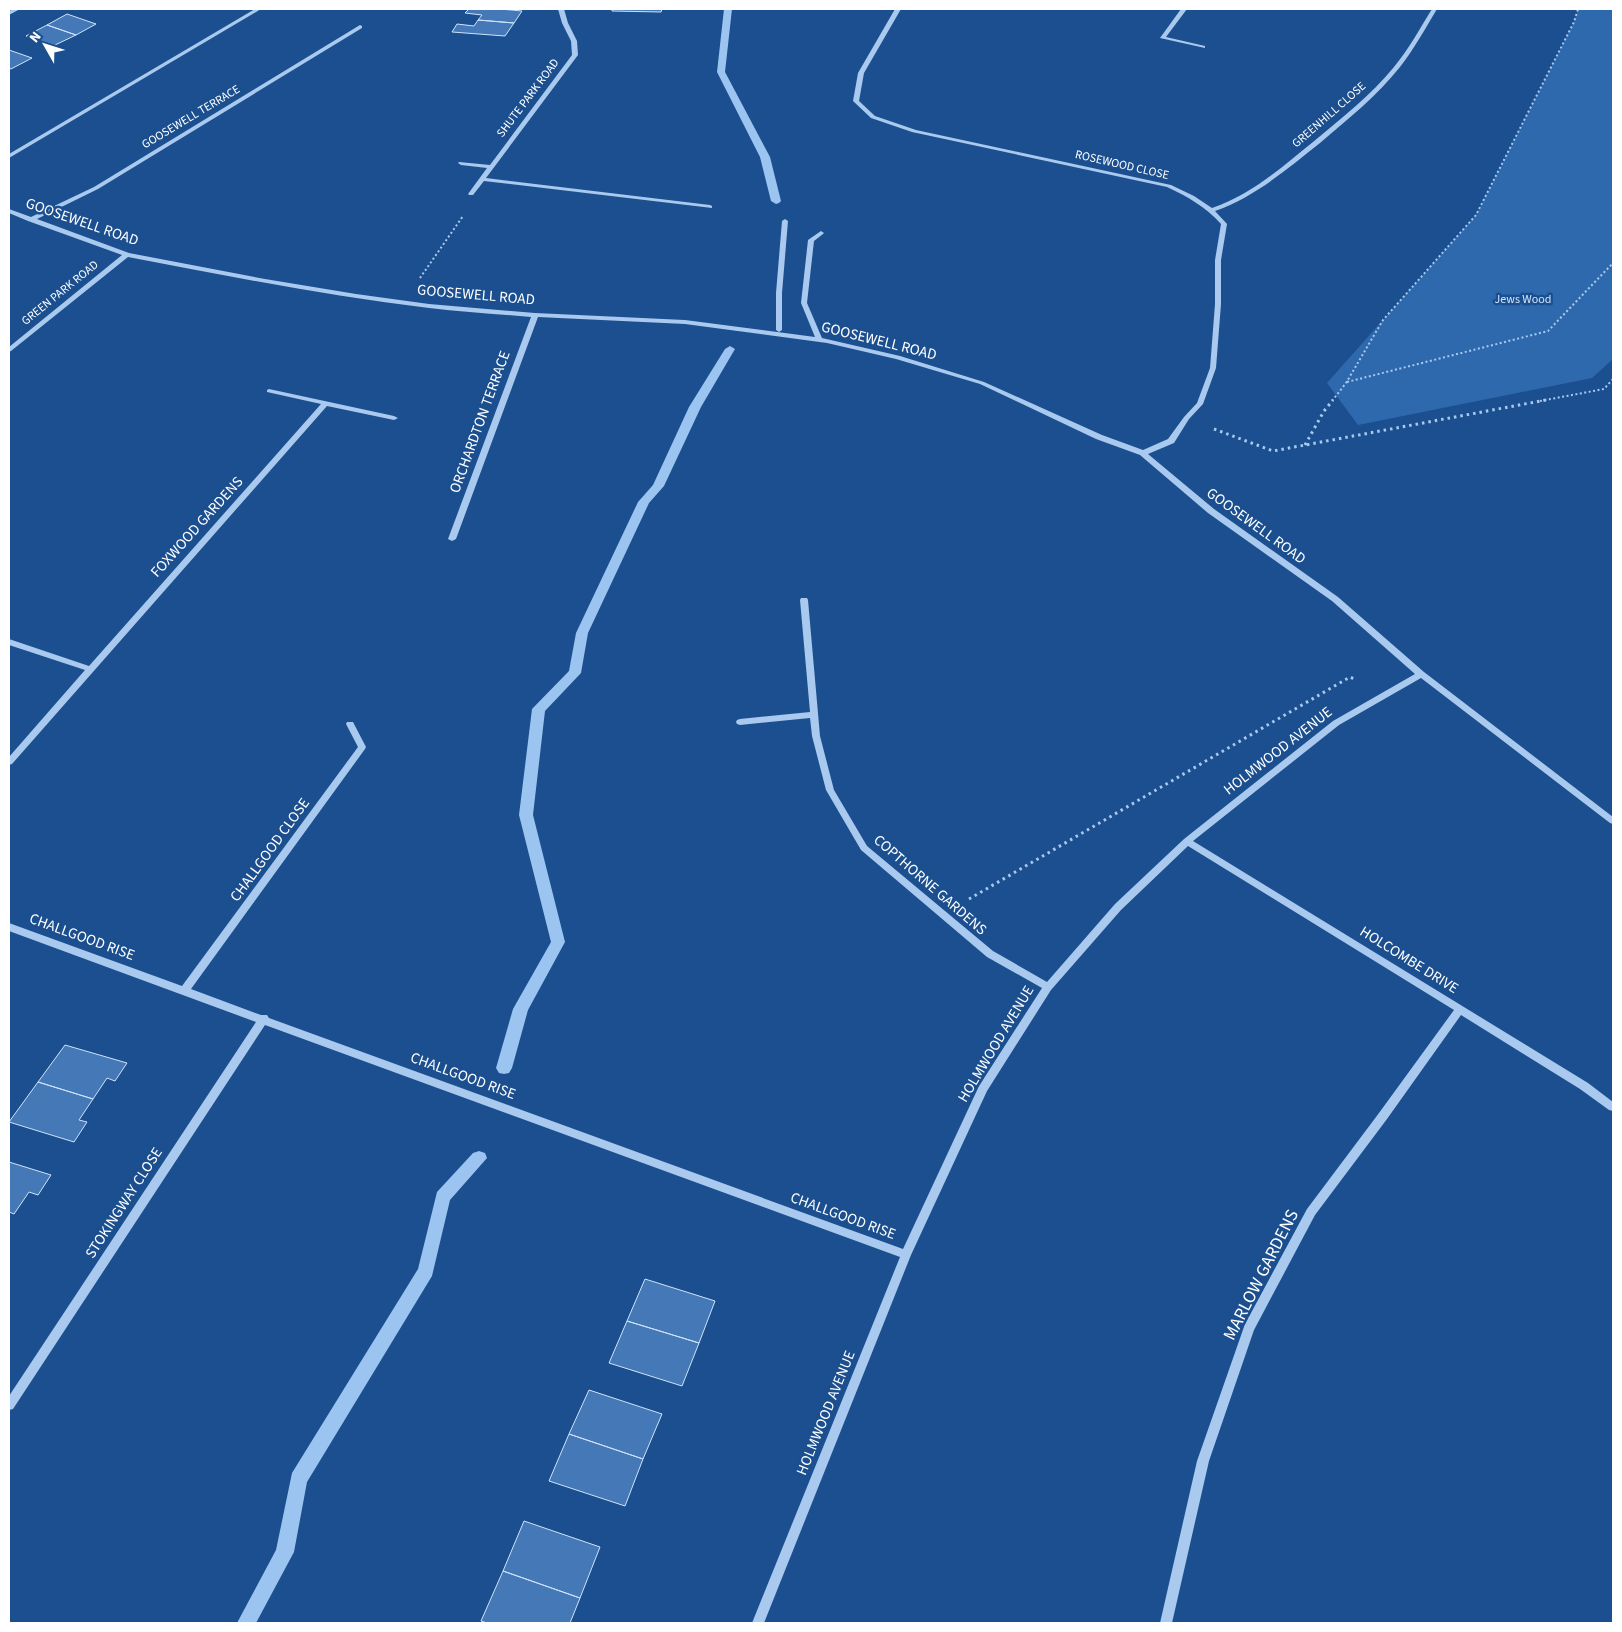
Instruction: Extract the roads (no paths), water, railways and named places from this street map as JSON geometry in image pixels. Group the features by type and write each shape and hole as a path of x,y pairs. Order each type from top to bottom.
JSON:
{"street":[{"path":"9,13 18,9"},
{"path":"9,156 258,9"},
{"name":"SHUTE PARK ROAD","path":"470,194 575,55 574,41 565,23 561,9"},
{"name":"ROSEWOOD CLOSE","path":"898,9 862,73 856,101 873,117 914,131 1169,186 1196,198 1213,210"},
{"path":"1184,9 1163,38 1203,46"},
{"name":"GREENHILL CLOSE","path":"1213,210 1230,205 1252,192 1349,115 1391,75 1418,38 1434,9"},
{"name":"GOOSEWELL TERRACE","path":"30,220 96,188 360,27"},
{"path":"461,163 491,167"},
{"path":"482,179 710,207"},
{"path":"1143,453 1172,441 1186,418 1200,404 1212,368 1218,304 1218,260 1224,224 1213,210"},
{"name":"GOOSEWELL ROAD","path":"9,211 127,255 265,281 403,302 535,315 684,322 827,341 898,358 982,383 1099,437 1143,453 1210,511 1335,599 1420,674 1613,821"},
{"path":"779,330 779,293 785,221"},
{"path":"819,340 804,303 811,240 821,233"},
{"name":"GREEN PARK ROAD","path":"9,350 127,255"},
{"name":"ORCHARDTON TERRACE","path":"452,539 535,315"},
{"path":"270,391 394,418"},
{"name":"FOXWOOD GARDENS","path":"9,762 325,404"},
{"name":"COPTHORNE GARDENS","path":"804,600 816,736 830,790 864,848 990,954 1048,987"},
{"path":"9,642 90,669"},
{"name":"HOLMWOOD AVENUE","path":"758,1623 906,1255 983,1089 1048,987 1118,908 1187,841 1336,723 1420,674"},
{"path":"740,722 814,715"},
{"name":"CHALLGOOD CLOSE","path":"184,990 362,747 350,724"},
{"name":"HOLCOMBE DRIVE","path":"1187,841 1584,1086 1613,1107"},
{"name":"CHALLGOOD RISE","path":"9,927 264,1018 906,1255"},
{"name":"MARLOW GARDENS","path":"1166,1623 1203,1462 1250,1328 1311,1212 1460,1010"},
{"name":"STOKINGWAY CLOSE","path":"9,1405 264,1018"}],"waterway":[{"path":"728,9 721,72 765,157 776,201"},
{"path":"504,1068 521,1009 558,942 526,815 539,709 575,673 582,633 644,502 658,486 695,407 730,349"},
{"path":"246,1623 285,1552 298,1479 426,1271 443,1197 479,1158"}],"park label":[{"name":"Jews Wood","path":"1523,299"}]}
